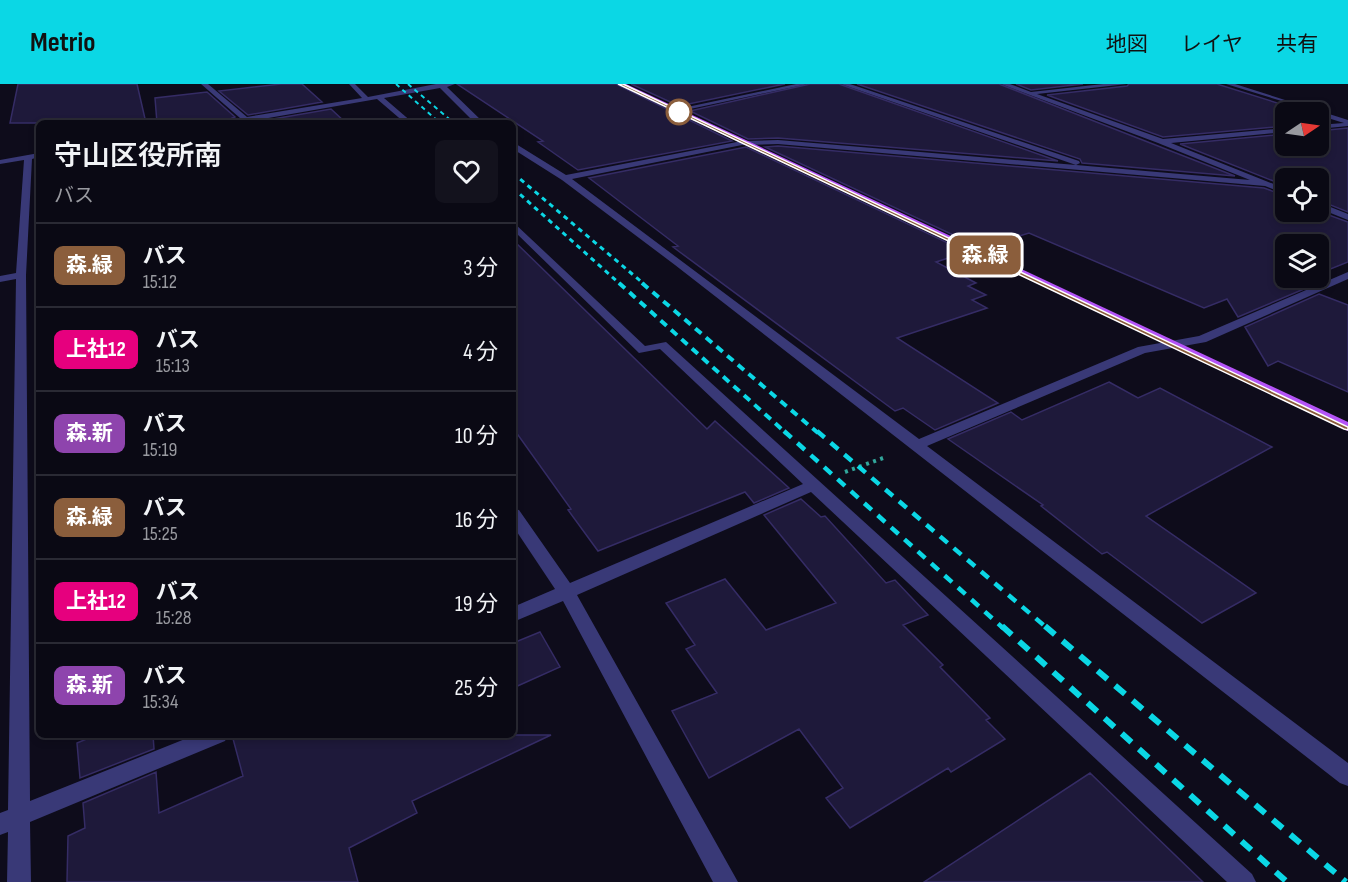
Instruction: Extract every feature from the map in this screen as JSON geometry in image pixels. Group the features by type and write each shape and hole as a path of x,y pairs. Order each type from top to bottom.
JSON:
{"main road":[{"path":"621,84 1348,427"}],"street":[{"path":"204,84 248,120"},
{"path":"352,84 366,98"},
{"path":"254,120 452,84"},
{"path":"676,110 806,84"},
{"path":"844,84 1069,160 1086,169"},
{"path":"1004,84 1161,141 1275,188"},
{"path":"1028,92 1124,84"},
{"path":"1229,84 1284,102"},
{"path":"441,86 476,120"},
{"path":"378,96 406,120"},
{"path":"1329,117 1348,123"},
{"path":"1329,126 1348,123"},
{"path":"1161,141 1275,131"},
{"path":"565,178 742,143 778,142 1265,184"},
{"path":"516,148 565,178 1348,776"},
{"path":"0,162 36,156"},
{"path":"19,882 10,820 21,275 28,157"},
{"path":"1329,209 1348,217"},
{"path":"516,228 643,350 662,345 1244,882"},
{"path":"917,445 1142,350 1202,339 1348,274"},
{"path":"0,279 21,275"},
{"path":"516,614 813,485"},
{"path":"516,518 567,593 726,882"},
{"path":"10,820 212,738"}],"path":[{"path":"813,485 917,445"}],"building":[{"path":"18,84 137,84 145,120 36,120 36,123 10,123"},
{"path":"302,84 322,102 248,115 219,91"},
{"path":"457,84 616,84 732,141 578,170 538,142 543,141 516,123 516,120 511,120"},
{"path":"631,84 785,84 679,106"},
{"path":"810,84 839,84 1058,161 778,138 748,139 690,111"},
{"path":"857,84 999,84 1235,176 1082,163 1080,159"},
{"path":"1016,84 1083,84 1031,90"},
{"path":"1129,84 1217,84 1275,102 1275,127 1163,137 1047,95"},
{"path":"207,92 235,117 228,120 157,120 155,98"},
{"path":"331,109 343,120 268,120"},
{"path":"1348,128 1348,212 1329,204 1329,168 1275,168 1275,182 1180,144 1275,135 1275,156 1329,156 1329,130"},
{"path":"778,146 1264,188 1275,192 1275,222 1329,222 1329,215 1348,222 1348,262 1329,270 1329,234 1275,234 1275,288 1304,289 1238,317 1227,299 1204,308 1029,233 981,248 765,147"},
{"path":"746,147 967,252 936,262 976,283 968,286 986,295 972,300 987,308 897,338 998,403 935,430 903,408 895,411 673,247 678,246 589,178"},
{"path":"516,243 707,429 715,421 789,488 754,503 745,492 598,551 568,510 571,509 516,432"},
{"path":"1319,294 1348,305 1348,392 1278,361 1268,366 1245,327"},
{"path":"1109,382 1138,398 1160,388 1272,447 1146,516 1256,593 1202,623 1107,552 1102,554 1041,506 1043,505 948,439 1011,412 1022,420"},
{"path":"801,499 821,517 825,516 886,583 895,580 928,615 903,625 943,665 940,667 990,718 986,720 1005,739 951,772 948,768 850,828 826,798 843,788 799,729 709,778 672,711 717,693 686,649 695,645 666,603 725,579 766,630 836,603 764,515"},
{"path":"540,632 560,667 516,687 516,642"},
{"path":"516,735 551,735 412,801 417,813 349,848 358,882 67,882 68,836 85,828 83,803 156,772 159,813 243,776 233,738 516,738"},
{"path":"89,738 153,738 154,749 80,778 77,743"},
{"path":"1090,773 1203,882 924,882"}],"railway":[{"path":"396,84 437,120"},
{"path":"408,84 450,120"},
{"path":"516,176 644,284"},
{"path":"516,191 620,284"},
{"path":"619,283 786,433"},
{"path":"642,283 818,433"},
{"path":"784,431 1003,628"},
{"path":"817,431 1047,628"},
{"path":"1002,626 1287,882"},
{"path":"1045,626 1346,882"}],"bus line":[{"name":"森.緑","path":"621,84 1348,427"}]}
